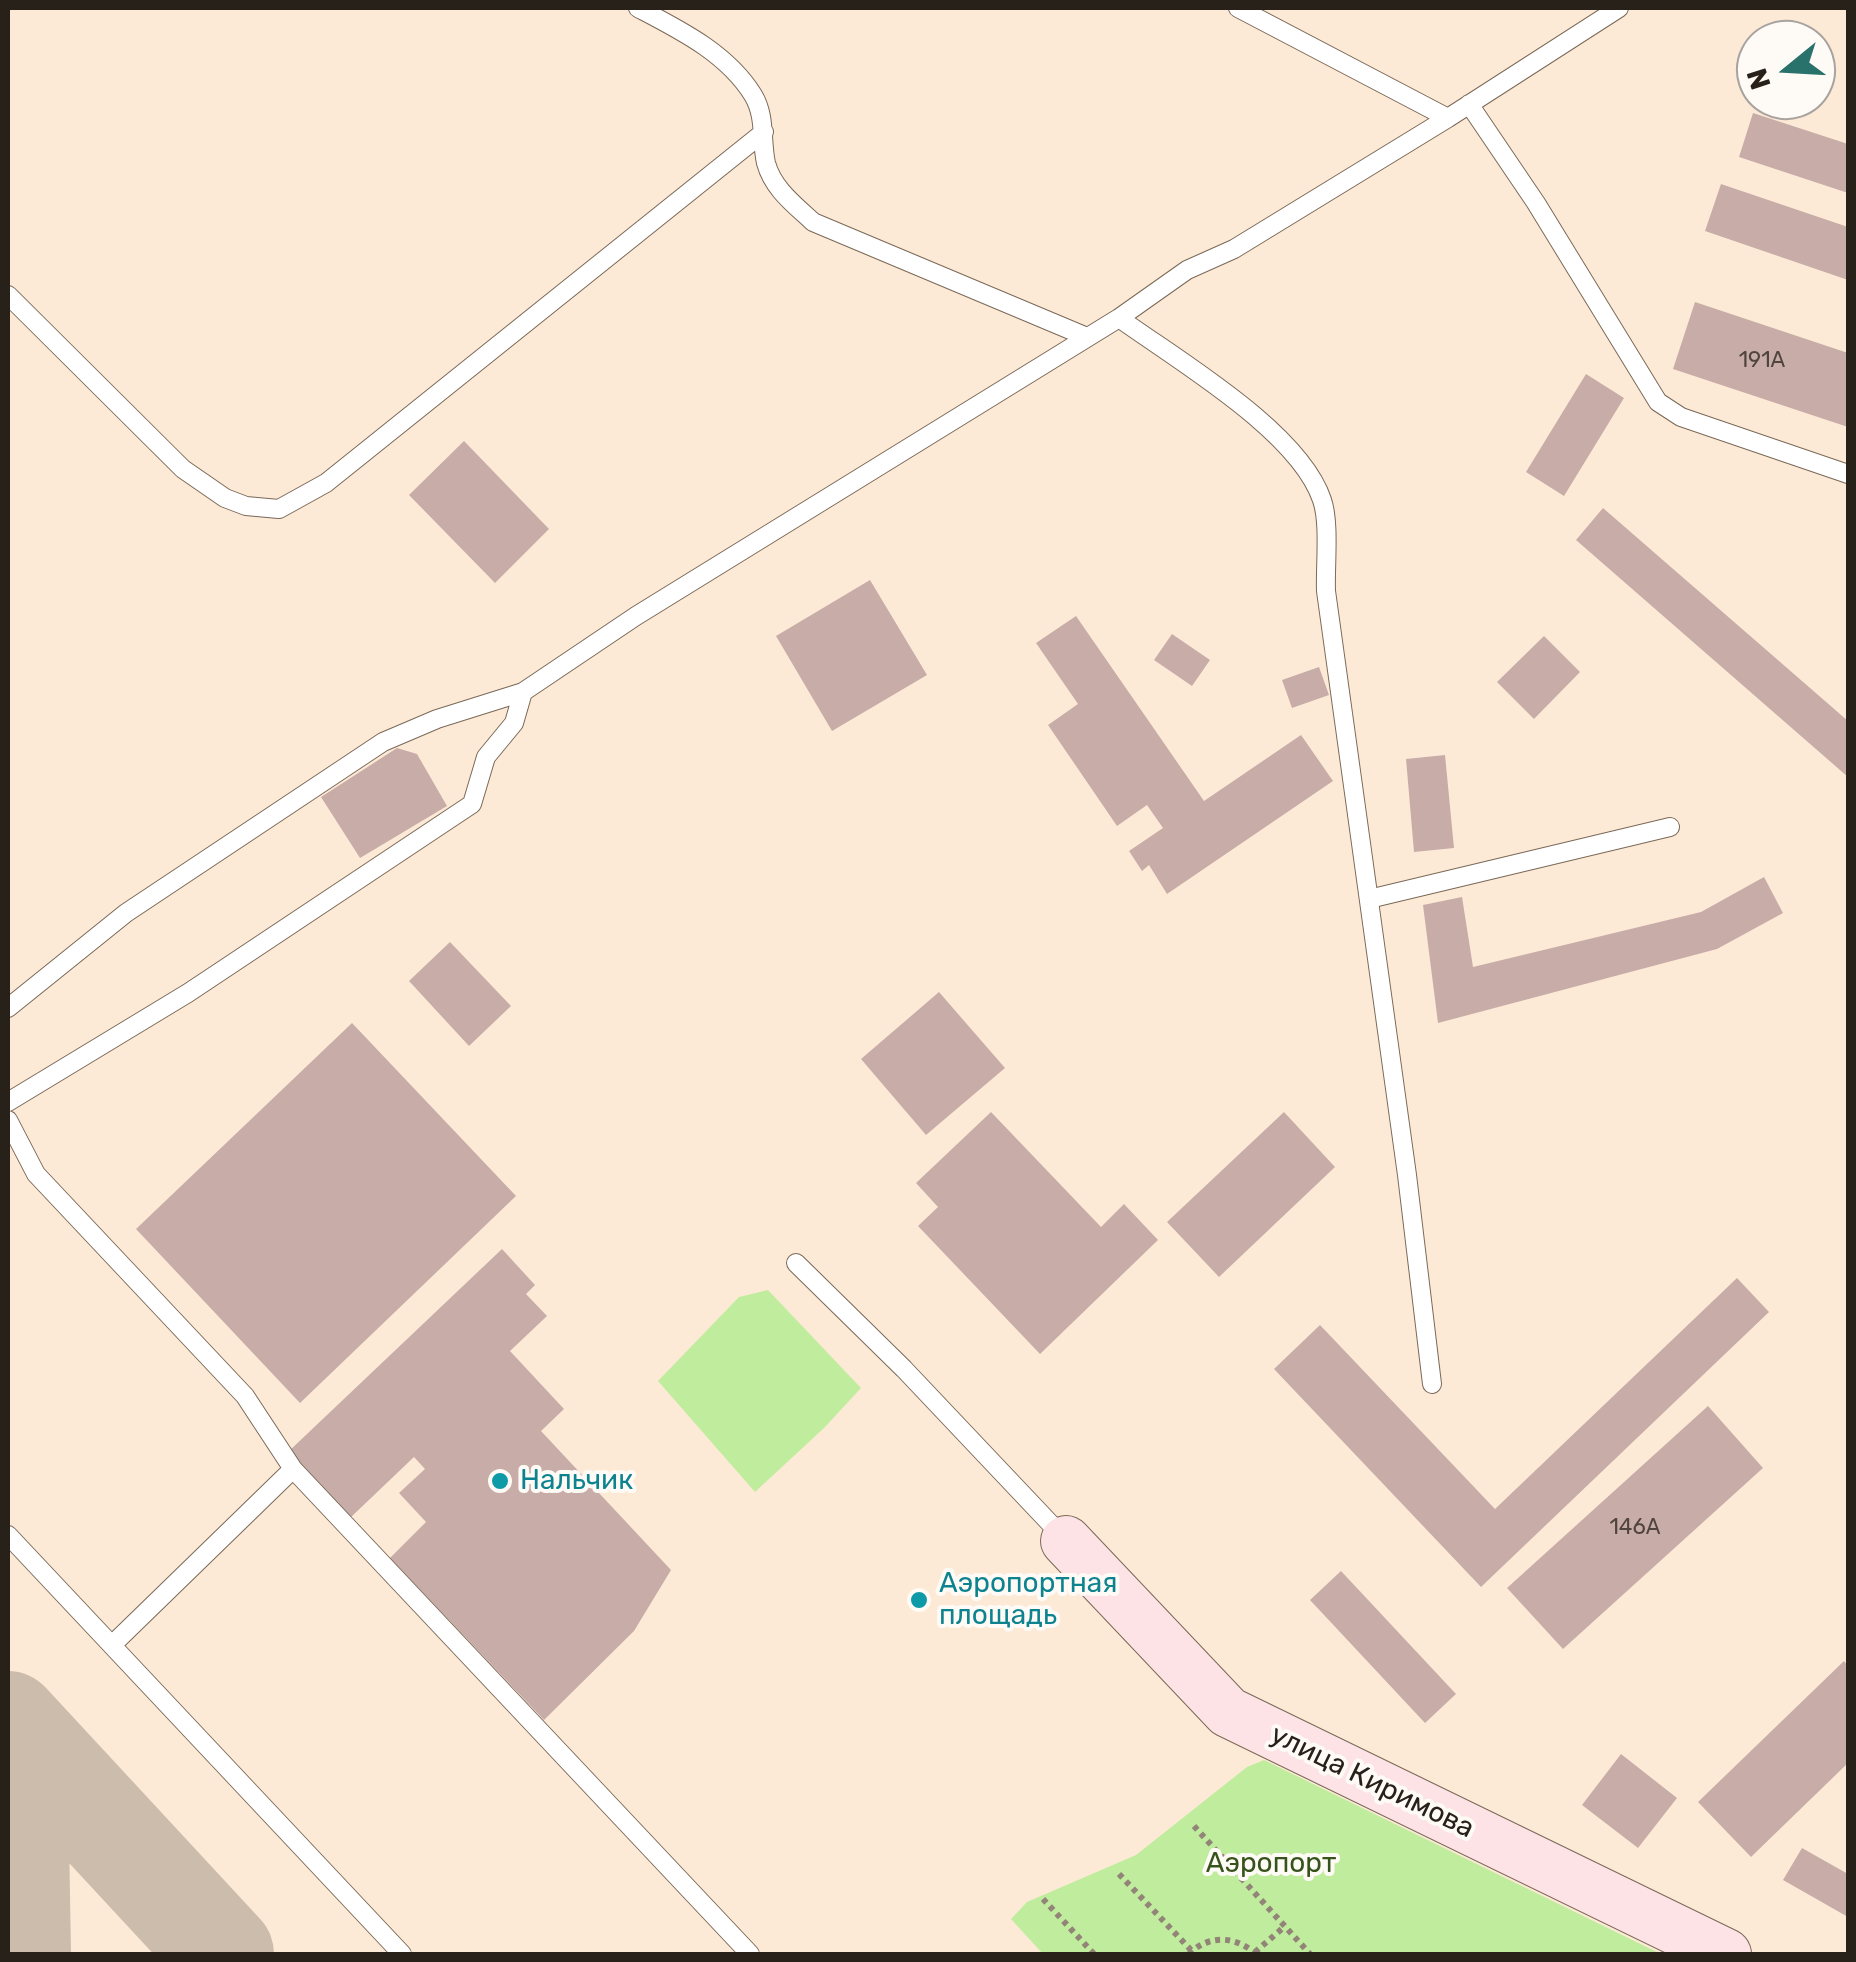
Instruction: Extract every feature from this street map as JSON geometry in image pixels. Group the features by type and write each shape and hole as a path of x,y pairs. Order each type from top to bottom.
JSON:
{"main road":[{"name":"улица Киримова","path":"1066,1542 1228,1712 1726,1954"}],"lane":[{"path":"638,8 699,40 737,76 754,97 764,132 766,163 779,190 813,222 1088,338"},
{"path":"1238,8 1448,118"},
{"path":"8,1008 126,913 383,742 437,719 523,692 636,616 1088,338 1187,270 1234,249 1618,8"},
{"path":"1469,104 1536,203 1658,402 1680,418 1848,474"},
{"path":"8,294 183,469 225,498 246,506 280,509 326,483 764,132"},
{"path":"1119,318 1261,421 1307,469 1323,502 1326,591 1432,1384"},
{"path":"8,1102 188,993 472,804 486,757 514,723 523,692"},
{"path":"1369,899 1670,827"},
{"path":"8,1120 36,1174 246,1396 293,1469 750,1954"},
{"path":"796,1263 904,1369 1066,1542"},
{"path":"112,1645 293,1469"},
{"path":"8,1535 402,1954"}],"path":[{"path":"1194,1826 1310,1954"},
{"path":"1119,1874 1190,1952 1212,1940 1235,1940 1256,1953 1284,1927"},
{"path":"1044,1900 1094,1954"}],"green space":[{"path":"768,1290 861,1388 755,1492 658,1381 739,1297"},
{"name":"Аэропорт","path":"1264,1760 1661,1954 1043,1954 1011,1919 1027,1902 1136,1855 1247,1767"}],"building":[{"path":"1751,120 1774,120 1848,144 1848,193 1739,157"},
{"path":"1721,184 1848,227 1848,280 1705,231"},
{"path":"1695,302 1848,353 1848,427 1673,369"},
{"path":"1586,374 1624,398 1564,496 1526,472"},
{"path":"464,441 549,529 495,583 409,495"},
{"path":"1603,508 1848,721 1848,777 1576,540"},
{"path":"870,580 927,675 832,731 776,636"},
{"path":"1076,616 1204,801 1301,735 1333,781 1167,894 1149,865 1142,871 1129,851 1163,828 1147,805 1117,826 1048,725 1078,704 1036,643"},
{"path":"1172,634 1210,660 1192,686 1154,660"},
{"path":"1544,636 1580,672 1534,719 1497,682"},
{"path":"1319,667 1329,695 1292,708 1282,680"},
{"path":"397,748 417,754 447,806 360,858 321,797"},
{"path":"1445,755 1454,848 1414,852 1406,759"},
{"path":"1764,877 1783,913 1717,949 1438,1023 1423,905 1462,897 1473,967 1701,912"},
{"path":"450,942 511,1006 469,1046 409,981"},
{"path":"939,992 1005,1068 926,1135 861,1059"},
{"path":"352,1023 516,1196 300,1403 136,1229"},
{"path":"991,1112 1101,1227 1124,1204 1158,1240 1040,1354 918,1226 938,1207 916,1183"},
{"path":"1284,1112 1335,1167 1219,1277 1167,1222"},
{"name":"Нальчик","path":"502,1249 535,1285 526,1294 547,1316 510,1351 564,1409 541,1431 671,1570 634,1631 544,1720 390,1558 426,1522 399,1493 425,1469 414,1457 350,1518 288,1452"},
{"path":"1737,1278 1769,1312 1481,1587 1274,1369 1320,1325 1495,1509"},
{"path":"1708,1406 1763,1468 1563,1649 1507,1588"},
{"path":"1341,1571 1456,1694 1425,1723 1310,1600"},
{"path":"1844,1661 1848,1666 1848,1763 1751,1857 1698,1802"},
{"path":"1621,1754 1677,1798 1638,1848 1582,1805"},
{"path":"1802,1848 1848,1874 1848,1917 1783,1880"}],"taxiway":[{"path":"8,1722 223,1954"},
{"path":"8,1748 18,1837 20,1954"}],"place":[{"name":"Нальчик","path":"500,1481"},
{"name":"Аэропортная площадь","path":"919,1600"}]}
